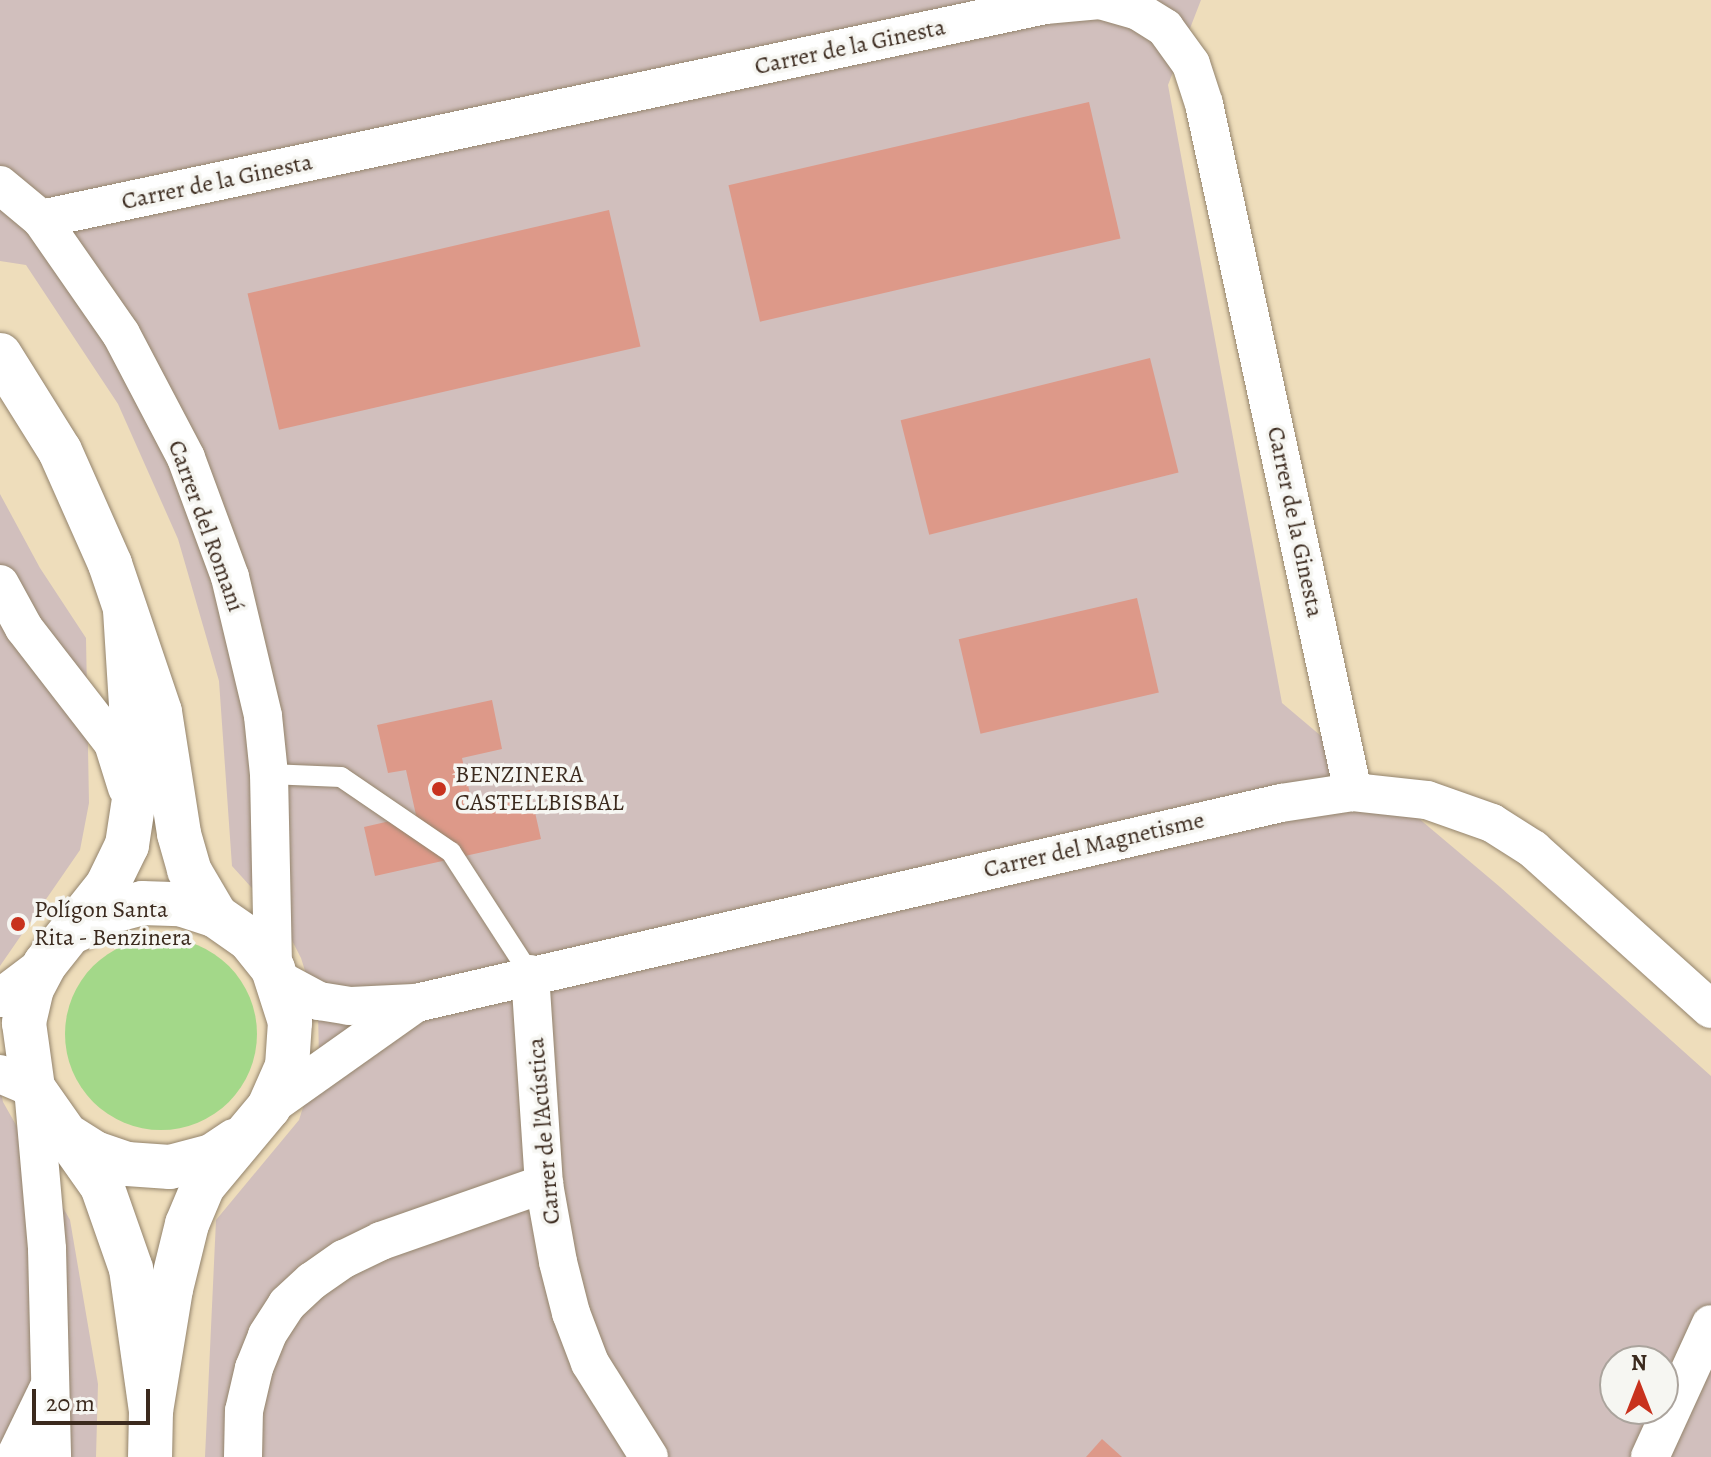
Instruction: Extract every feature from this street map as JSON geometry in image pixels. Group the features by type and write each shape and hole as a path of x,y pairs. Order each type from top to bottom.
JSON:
{"street":[{"name":"Carrer de la Ginesta","path":"41,219 1045,5 1100,0 1138,11 1165,28 1191,64 1204,104 1353,792"},
{"name":"Carrer del Romaní","path":"0,185 41,219 121,334 186,458 230,577 263,716 269,774 276,974"},
{"path":"0,355 60,451 94,522 167,742 179,834 189,870 216,916"},
{"path":"0,584 24,628 113,743 123,766 132,822"},
{"path":"52,1457 53,1378 47,1249 16,1081 32,988 119,865 132,822 135,722 125,610"},
{"name":"Carrer del Magnetisme","path":"276,974 319,1001 349,1006 416,1003 530,974 1281,803 1353,792 1427,800 1492,823 1533,849 1711,1009"},
{"path":"0,998 105,913 142,903 180,904 216,916 249,939 276,974 290,1022 287,1066 258,1120 203,1186 187,1224 171,1289 151,1411 150,1457"},
{"name":"Carrer de l'Acústica","path":"530,974 544,1184 571,1313 590,1363 649,1457"},
{"name":"Carrer del Magnetisme","path":"258,1120 416,1003"},
{"path":"16,1081 95,1156 102,1186 131,1269 151,1411"},
{"path":"95,1156 170,1167 212,1156 258,1120"},
{"path":"47,1249 60,1193 95,1156"},
{"path":"243,1457 244,1411 254,1368 267,1335 287,1304 312,1281 344,1259 381,1241 544,1184"},
{"path":"1650,1457 1711,1324"},
{"path":"15,1457 53,1378"}],"lane":[{"path":"269,774 341,777 451,852 530,974"}],"shaded area":[{"path":"0,0 1201,0 1168,85 1282,703 1500,887 1711,1076 1711,1457 205,1457 216,1220 299,1120 319,1057 318,1012 301,958 282,921 232,866 219,681 178,539 118,404 26,265 0,261"},
{"path":"0,494 40,568 86,638 89,803 80,850 0,966"},
{"path":"0,1087 3,1102 70,1220 98,1384 96,1457 0,1457"}],"green space":[{"path":"161,938 198,946 229,966 249,997 257,1034 249,1071 229,1102 198,1122 161,1130 124,1122 93,1102 73,1071 65,1034 73,997 93,966 124,946"}],"building":[{"path":"1089,102 1120,238 760,322 728,185"},
{"path":"609,210 640,346 279,430 248,293"},
{"path":"1150,358 1179,472 929,535 901,420"},
{"path":"1137,598 1159,693 981,734 959,639"},
{"path":"492,700 502,749 462,758 472,803 530,790 541,839 375,876 364,827 416,815 406,770 388,773 377,725"},
{"path":"1102,1439 1122,1457 1086,1457"}],"place":[{"name":"BENZINERA CASTELLBISBAL","path":"439,789"},
{"name":"Polígon Santa Rita - Benzinera","path":"18,924"}]}
